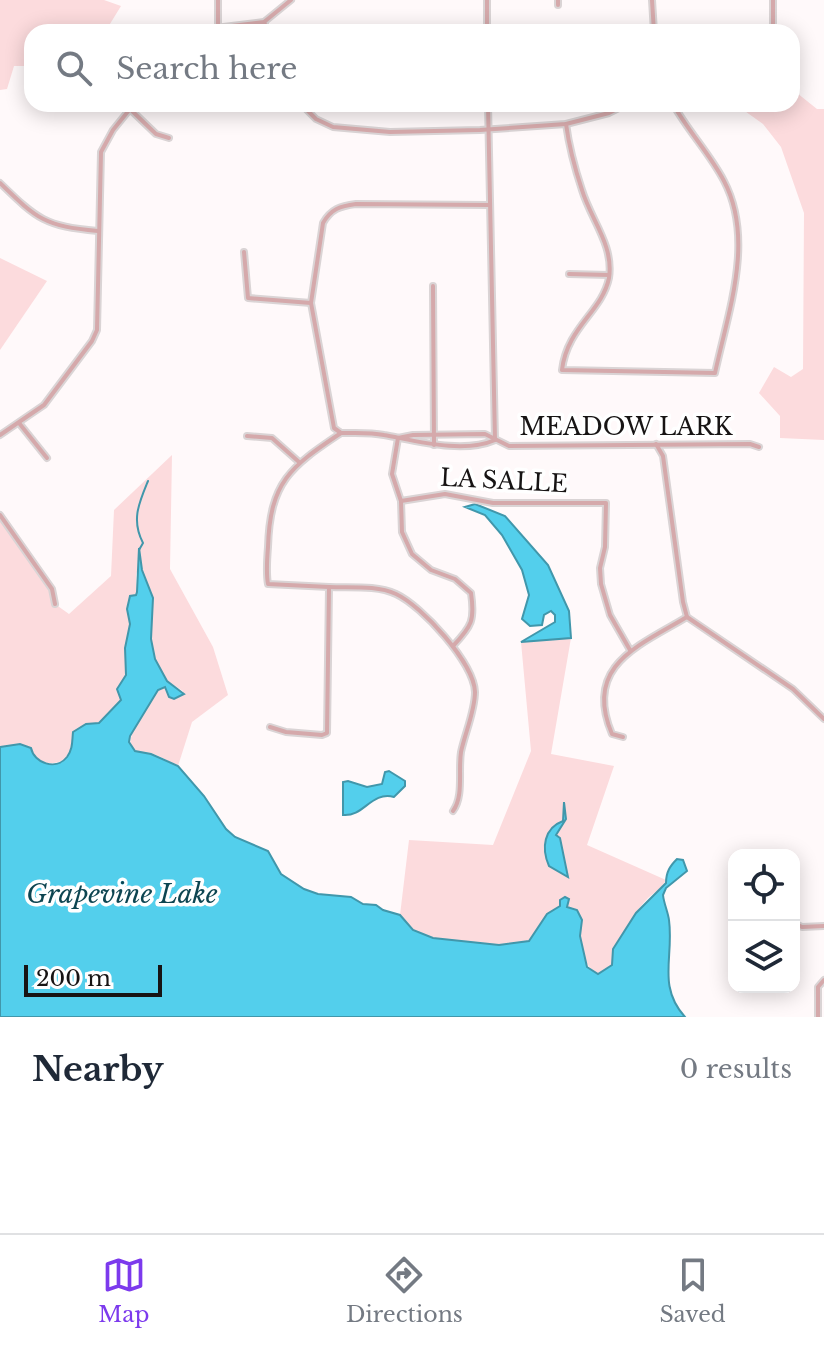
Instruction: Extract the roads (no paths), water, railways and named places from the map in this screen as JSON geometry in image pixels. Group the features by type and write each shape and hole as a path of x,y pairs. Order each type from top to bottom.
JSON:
{"street":[{"path":"218,0 218,24"},
{"path":"251,24 264,22 291,0"},
{"path":"487,0 487,24"},
{"path":"652,0 654,24"},
{"path":"773,0 773,24"},
{"path":"0,435 44,405 97,330 101,152 113,130 129,112"},
{"path":"133,112 156,134 169,138"},
{"path":"310,112 324,124 359,131 566,124 611,112"},
{"path":"488,112 495,440"},
{"path":"566,124 583,193 607,247 609,275 604,293 571,337 563,356 562,370 715,373 739,258 736,213 724,181 678,112"},
{"path":"0,183 39,219 98,231"},
{"path":"489,205 340,206 329,213 323,223 311,303 334,428 341,433 382,434 434,445 485,444 495,440"},
{"path":"244,252 248,298 311,303"},
{"path":"569,274 609,275"},
{"path":"433,286 434,445"},
{"path":"19,423 47,458"},
{"path":"341,433 299,462 284,480 271,509 267,580 272,586 374,589 397,595 412,605 453,646 468,665 475,692 461,756 458,804 453,811"},
{"path":"398,438 485,434 495,440"},
{"path":"247,436 272,438 299,462"},
{"path":"398,438 392,474 401,501 402,532 412,554 431,570 455,579 471,593 474,615 469,628 453,646"},
{"name":"MEADOW LARK","path":"495,440 509,446 750,444 759,447"},
{"path":"656,444 663,456 687,617 793,689 824,719"},
{"name":"LA SALLE","path":"401,501 445,494 493,503 606,503 601,584 610,615 630,650"},
{"path":"0,515 52,589 55,604"},
{"path":"270,727 286,732 327,733 329,587"},
{"path":"623,737 612,734 605,717 602,698 611,670 630,650 687,617"},
{"path":"800,926 824,926"},
{"path":"818,1017 818,987 824,980"}],"water":[{"path":"475,504 505,516 548,565 569,611 571,638 521,642 555,622 555,615 551,611 544,615 542,625 530,626 522,619 529,595 522,570 502,535 485,515 465,507"},
{"name":"Grapevine Lake","path":"139,548 142,570 153,598 151,639 155,659 167,681 184,694 174,699 169,697 165,687 158,690 129,742 135,751 151,754 178,766 235,837 268,851 281,874 304,889 376,905 400,915 413,930 433,938 499,945 529,941 547,914 560,906 560,900 565,897 569,899 567,907 577,910 582,920 580,936 587,967 598,974 612,965 613,949 636,913 666,883 672,864 677,859 683,860 687,871 666,888 663,895 670,934 668,971 671,994 685,1017 0,1017 0,747 20,744 31,748 41,761 57,764 69,754 73,732 86,724 99,723 121,700 117,689 126,675 125,648 130,624 127,609 130,596 137,592"},
{"path":"389,771 405,781 405,786 394,797 379,798 357,812 343,815 343,782 367,787 382,784 385,772"},
{"path":"564,802 566,819 556,835 560,838 568,877 549,866 545,852 548,834 563,821"}],"waterway":[{"path":"139,550 143,543 137,519 148,481"}]}
